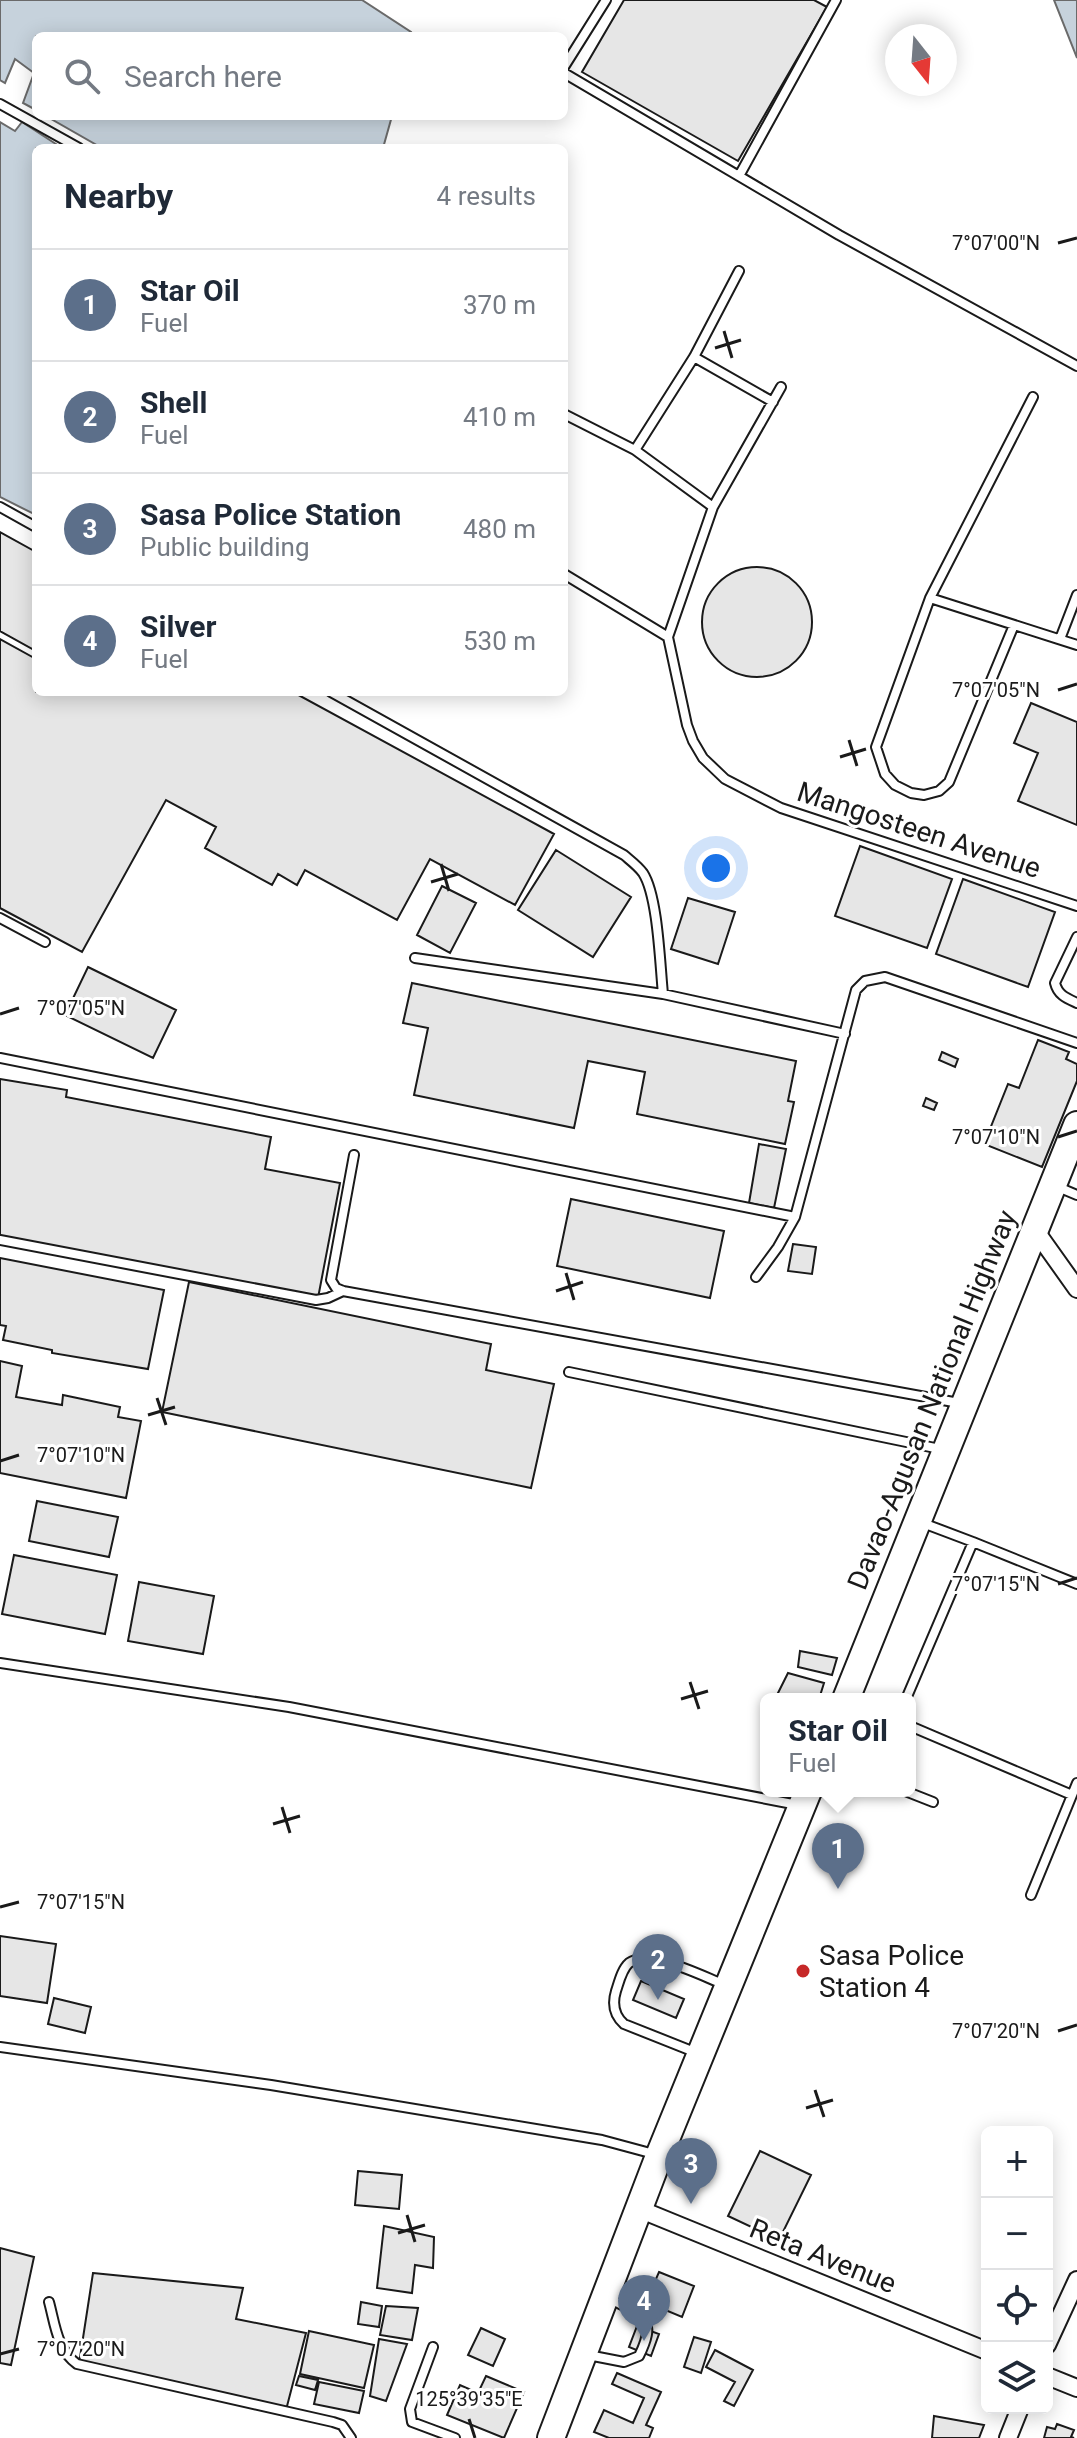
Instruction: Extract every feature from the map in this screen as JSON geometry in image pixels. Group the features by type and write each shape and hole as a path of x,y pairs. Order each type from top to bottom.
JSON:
{"main road":[{"name":"Davao-Agusan National Highway","path":"848,1693 1035,1230 1065,1190 1077,1125"},
{"path":"551,2438 659,2156 805,1799"}],"street":[{"path":"1035,1230 1077,1289"},
{"name":"Reta Avenue","path":"639,2209 981,2349"},
{"path":"1048,2342 1077,2280"},
{"path":"1053,2378 1077,2388"},
{"path":"1008,2438 1018,2414"}],"lane":[{"path":"568,63 606,0"},
{"path":"739,176 836,0"},
{"path":"568,72 839,235 1077,366"},
{"path":"0,104 72,144"},
{"path":"635,450 694,357 739,271"},
{"path":"694,357 773,402"},
{"path":"568,576 668,637 713,507 781,387"},
{"path":"1014,625 949,782 939,791 924,795 895,785 885,774 876,747 930,598 1033,397"},
{"path":"568,416 635,450 713,507"},
{"path":"0,507 32,525"},
{"path":"1060,639 1077,595"},
{"path":"930,598 1077,645"},
{"name":"Mangosteen Avenue","path":"668,637 693,741 713,769 748,793 781,808 1077,906"},
{"path":"338,696 624,855 635,864 644,874 652,899 663,994"},
{"path":"0,918 45,942"},
{"path":"1077,937 1055,983 1063,997 1077,1003"},
{"path":"415,958 663,994 845,1034"},
{"path":"756,1277 795,1217 856,990 872,978 885,977 1077,1043"},
{"path":"0,1058 795,1217"},
{"path":"354,1155 331,1280 336,1288 343,1291 964,1404"},
{"path":"0,1240 316,1300 343,1291"},
{"path":"569,1372 945,1450"},
{"path":"919,1522 1077,1584"},
{"path":"909,1693 973,1542"},
{"path":"0,1663 289,1707 760,1791"},
{"path":"916,1729 1072,1795"},
{"path":"1031,1895 1077,1783"},
{"path":"916,1795 933,1802"},
{"path":"700,2054 624,2024 617,2017 615,1994 624,1970 630,1962 643,1957 655,1958 728,1985"},
{"path":"0,2047 287,2088 602,2140 659,2156"},
{"path":"583,2354 624,2362 639,2356 648,2337 649,2326 644,2316 605,2297"},
{"path":"49,2302 57,2336 69,2359 77,2364 333,2422 342,2425 351,2438"},
{"path":"433,2347 409,2415 412,2422 418,2425 455,2438"}],"shaded area":[{"path":"0,0 362,0 411,32 32,32 32,72 15,59 5,83 0,80"},
{"path":"1054,0 1077,0 1077,58"},
{"path":"32,78 32,108 23,103"},
{"path":"53,120 391,120 384,144 95,144"},
{"path":"0,122 15,131 22,122 56,144 32,144 32,513 0,497"}],"building":[{"path":"624,0 814,0 827,7 738,161 582,72"},
{"path":"0,532 32,550 32,649 0,631"},
{"path":"757,567 778,571 796,583 808,601 812,622 808,643 796,661 778,673 757,677 736,673 718,661 706,643 702,622 706,601 718,583 736,571"},
{"path":"0,639 32,657 32,696 300,696 554,834 515,905 430,859 397,920 305,870 297,885 278,874 272,885 205,848 216,827 166,800 82,952 0,908"},
{"path":"1031,703 1077,722 1077,825 1018,801 1038,753 1014,743"},
{"path":"860,846 952,879 927,948 835,916"},
{"path":"556,850 631,897 593,957 518,910"},
{"path":"963,879 1055,912 1028,987 936,954"},
{"path":"442,886 476,903 450,953 417,935"},
{"path":"688,898 735,912 718,964 671,949"},
{"path":"88,967 176,1010 153,1058 65,1015"},
{"path":"412,983 796,1061 788,1101 794,1102 785,1144 637,1114 645,1072 588,1061 574,1128 414,1095 428,1028 403,1023"},
{"path":"1038,1040 1069,1052 1066,1059 1077,1064 1077,1081 1042,1167 984,1144 1008,1084 1019,1088"},
{"path":"942,1052 958,1059 955,1067 939,1060"},
{"path":"0,1079 67,1090 66,1097 271,1137 265,1169 340,1183 318,1298 0,1237"},
{"path":"926,1098 937,1103 934,1110 923,1106"},
{"path":"759,1144 786,1149 774,1208 749,1203"},
{"path":"571,1199 724,1231 710,1298 557,1266"},
{"path":"793,1244 816,1247 812,1274 788,1271"},
{"path":"0,1258 164,1290 148,1369 52,1353 52,1350 3,1340 6,1326 0,1325"},
{"path":"189,1282 491,1344 486,1370 554,1384 531,1488 162,1412"},
{"path":"0,1361 22,1366 16,1397 62,1405 63,1395 120,1407 118,1417 141,1421 126,1498 0,1473"},
{"path":"37,1501 118,1517 109,1557 29,1541"},
{"path":"14,1555 117,1575 105,1634 2,1614"},
{"path":"139,1582 214,1596 203,1654 128,1641"},
{"path":"800,1651 837,1658 832,1675 798,1667"},
{"path":"788,1673 824,1683 821,1693 778,1693"},
{"path":"0,1936 56,1944 47,2003 0,1996"},
{"path":"641,1981 684,1999 676,2018 633,2000"},
{"path":"54,1998 91,2007 85,2033 48,2024"},
{"path":"760,2151 811,2175 779,2240 728,2216"},
{"path":"358,2171 402,2175 399,2209 355,2205"},
{"path":"384,2226 434,2237 433,2268 415,2265 412,2293 377,2288"},
{"path":"0,2248 34,2257 11,2365 0,2363"},
{"path":"659,2272 694,2286 682,2317 646,2302"},
{"path":"93,2273 243,2288 236,2319 306,2333 286,2410 79,2364"},
{"path":"361,2302 382,2306 379,2327 358,2324"},
{"path":"386,2306 418,2308 412,2340 380,2335"},
{"path":"637,2326 659,2334 651,2356 629,2347"},
{"path":"481,2328 505,2339 493,2366 468,2355"},
{"path":"309,2331 374,2345 364,2388 300,2374"},
{"path":"694,2337 711,2342 701,2373 684,2367"},
{"path":"379,2339 407,2344 386,2401 370,2396"},
{"path":"715,2350 753,2370 734,2406 724,2401 735,2382 706,2367"},
{"path":"617,2373 661,2392 646,2425 653,2428 649,2438 609,2438 594,2432 604,2410 633,2423 644,2398 612,2384"},
{"path":"299,2376 318,2380 315,2390 296,2385"},
{"path":"486,2376 524,2392 504,2438 447,2415 460,2385 478,2393"},
{"path":"319,2382 364,2391 359,2413 314,2404"},
{"path":"934,2416 984,2425 979,2438 932,2438"},
{"path":"1057,2424 1074,2430 1071,2437 1074,2438 1044,2438 1047,2427 1055,2429"}],"place":[{"name":"Star Oil","path":"838,1889"},
{"name":"Sasa Police Station 4","path":"803,1971"},
{"name":"Shell","path":"658,2000"},
{"name":"Sasa Police Station","path":"691,2204"},
{"name":"Silver","path":"644,2341"}]}
